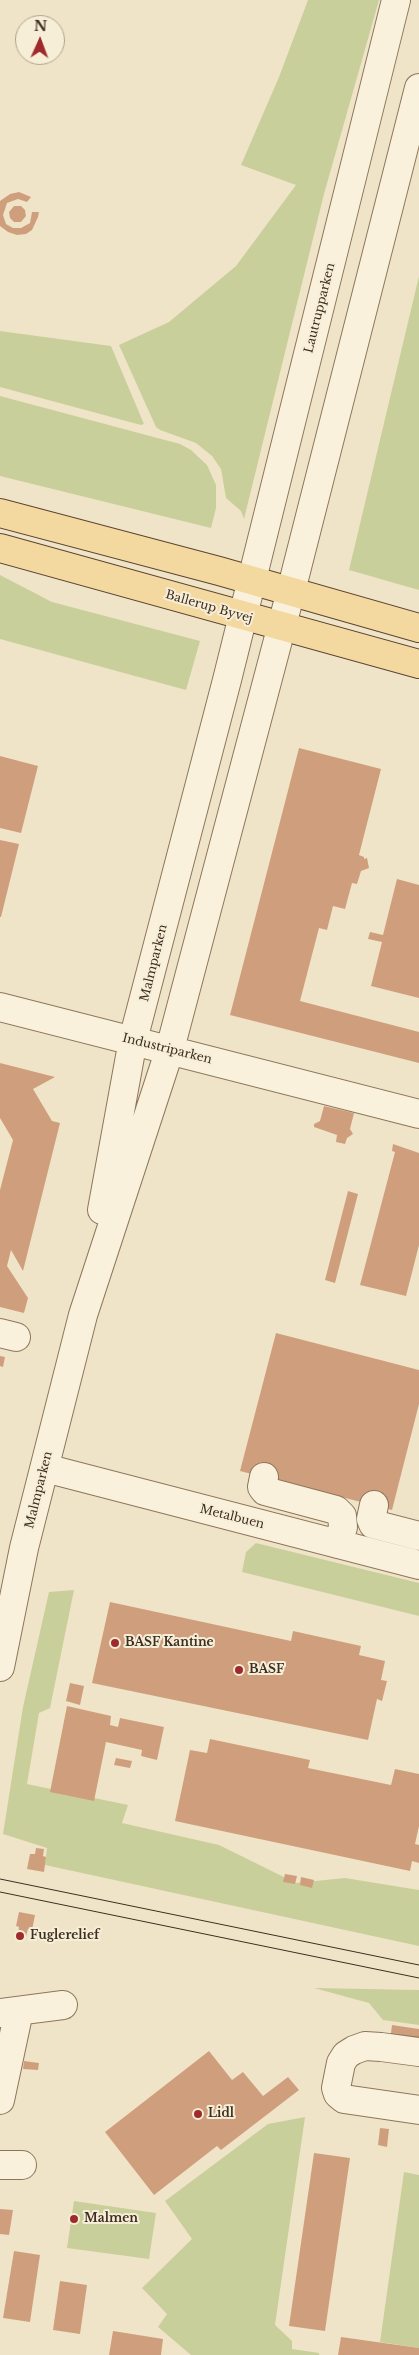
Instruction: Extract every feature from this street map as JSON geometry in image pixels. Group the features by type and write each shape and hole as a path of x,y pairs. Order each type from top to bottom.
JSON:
{"main road":[{"path":"0,513 252,580 419,628"},
{"name":"Ballerup Byvej","path":"0,548 242,615 281,628 419,664"}],"street":[{"name":"Lautrupparken","path":"242,615 396,0"},
{"path":"281,628 419,88"},
{"name":"Malmparken","path":"0,1667 24,1548 83,1315 134,1040 242,615"},
{"name":"Malmparken","path":"83,1315 170,1049 281,628"},
{"name":"Industriparken","path":"0,1007 419,1114"},
{"name":"Metalbuen","path":"45,1468 419,1565"},
{"path":"264,1477 262,1487 265,1491 336,1510 342,1516 343,1527 338,1544"},
{"path":"374,1505 371,1519 373,1524 419,1536"},
{"path":"0,2100 9,2012 63,2005"},
{"path":"419,2052 365,2046 346,2055 341,2063 336,2080 338,2094 344,2099 419,2110"}],"green space":[{"path":"308,0 379,0 324,194 244,519 241,511 226,498 221,469 212,456 196,443 156,427 119,345 169,322 236,266 296,185 241,165 279,77"},
{"path":"419,276 419,590 349,570"},
{"path":"0,331 111,346 144,424 141,425 0,387"},
{"path":"0,396 180,444 191,450 207,465 216,485 216,508 211,528 0,476"},
{"path":"0,575 52,602 200,641 186,690 0,639"},
{"path":"256,1543 419,1583 419,1616 242,1572 246,1552"},
{"path":"74,1590 50,1708 39,1713 27,1784 128,1805 122,1823 219,1845 296,1883 345,1878 419,1890 419,1946 45,1865 47,1848 3,1834 23,1707 49,1592"},
{"path":"314,1988 419,1990 419,2025 383,2020 369,2003"},
{"path":"305,2117 275,2325 292,2341 292,2349 319,2353 319,2355 191,2355 158,2327 167,2314 142,2288 192,2239 165,2201 268,2124"},
{"path":"404,2172 419,2175 419,2348 380,2342"},
{"path":"74,2201 156,2213 149,2259 67,2248"}],"building":[{"path":"19,192 31,197 27,202 18,199 7,203 3,215 6,224 13,228 21,228 30,223 32,212 39,212 32,230 26,234 17,235 8,232 0,226 0,201 10,194"},
{"path":"14,206 21,206 25,210 26,216 21,222 14,222 10,218 9,212"},
{"path":"299,748 381,769 359,855 364,857 364,859 367,858 369,868 361,871 357,884 352,883 345,909 333,906 327,930 319,928 300,1001 419,1032 419,1063 230,1015"},
{"path":"0,756 38,766 21,833 0,828"},
{"path":"0,840 19,844 1,917 0,917"},
{"path":"397,879 419,885 419,998 371,986 382,942 368,939 370,932 383,935"},
{"path":"0,1063 55,1077 33,1089 52,1121 60,1123 23,1271 11,1250 7,1266 28,1298 24,1313 0,1307 0,1190 13,1140 0,1118"},
{"path":"324,1106 354,1113 350,1129 353,1134 347,1138 345,1144 336,1142 337,1135 314,1127 314,1124 320,1121"},
{"path":"393,1144 419,1153 419,1245 406,1296 360,1285 395,1152 392,1151"},
{"path":"348,1191 358,1194 335,1283 325,1280"},
{"path":"276,1333 419,1370 419,1404 392,1510 240,1471"},
{"path":"0,1356 5,1357 3,1367 0,1366"},
{"name":"BASF","path":"110,1602 291,1641 293,1631 361,1646 359,1655 385,1661 381,1680 387,1681 382,1701 377,1699 368,1740 92,1683"},
{"path":"70,1683 84,1686 80,1705 66,1701"},
{"path":"67,1706 111,1716 110,1725 118,1727 120,1718 164,1727 157,1760 141,1756 142,1750 106,1742 94,1801 50,1792"},
{"path":"210,1739 310,1760 308,1768 391,1785 395,1769 419,1774 419,1826 415,1844 419,1845 419,1863 412,1861 410,1871 175,1821 190,1750 207,1753"},
{"path":"116,1758 132,1761 130,1768 114,1765"},
{"path":"36,1848 44,1849 43,1856 46,1857 44,1872 27,1869 30,1854 35,1854"},
{"path":"285,1874 297,1876 295,1884 283,1882"},
{"path":"301,1877 314,1880 312,1888 300,1885"},
{"path":"19,1912 35,1915 32,1930 28,1929 26,1936 18,1935 19,1927 16,1926"},
{"path":"392,2025 419,2029 419,2045 390,2041"},
{"name":"Lidl","path":"209,2051 232,2080 243,2072 263,2096 288,2077 299,2090 221,2150 217,2146 154,2195 105,2132"},
{"path":"24,2061 39,2063 38,2070 23,2069"},
{"path":"380,2128 389,2129 387,2147 378,2145"},
{"path":"314,2153 350,2158 325,2331 289,2326"},
{"path":"0,2209 13,2210 9,2235 0,2234"},
{"path":"14,2251 40,2255 30,2322 3,2318"},
{"path":"60,2281 87,2285 80,2334 53,2330"},
{"path":"113,2331 163,2339 161,2355 109,2355"},
{"path":"341,2337 419,2348 419,2355 338,2355"}],"tram line":[{"path":"0,1879 419,1965"},
{"path":"0,1892 419,1978"}],"place":[{"name":"BASF Kantine","path":"115,1643"},
{"name":"BASF","path":"239,1670"},
{"name":"Fuglerelief","path":"20,1936"},
{"name":"Lidl","path":"198,2114"},
{"name":"Malmen","path":"74,2219"}]}
